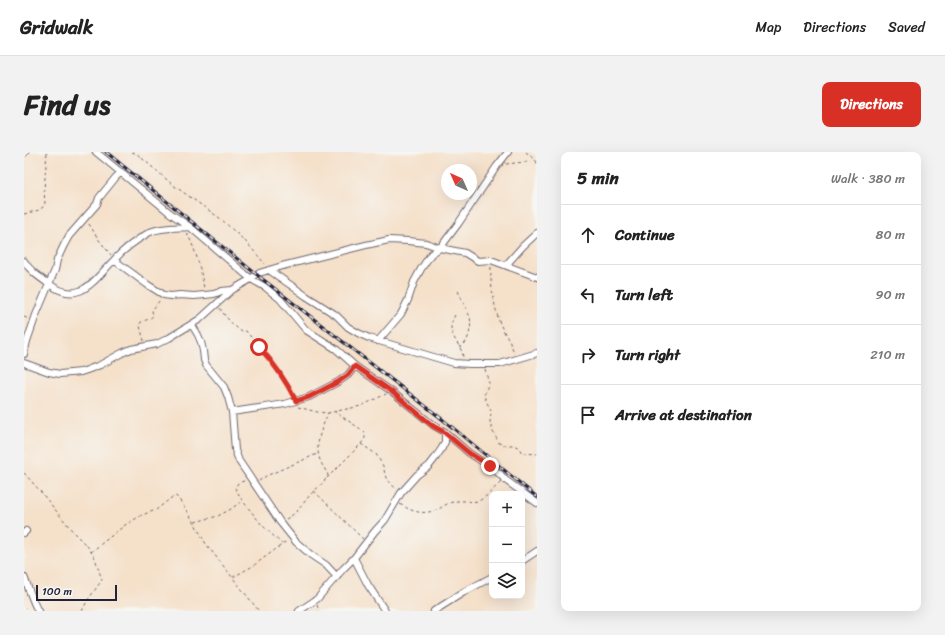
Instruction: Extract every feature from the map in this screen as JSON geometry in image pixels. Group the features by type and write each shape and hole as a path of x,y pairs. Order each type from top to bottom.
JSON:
{"street":[{"path":"96,152 251,279 265,287 280,299 306,330 336,349 355,366 391,391 433,426 444,432 469,453 490,466 504,479 537,503"},
{"path":"378,341 401,314 408,300 414,282 431,254 440,248 508,152"},
{"path":"24,354 27,340 36,315 64,245 69,236 86,218 97,204 99,198 121,172"},
{"path":"24,261 31,271 49,284 58,290 71,293 83,290 94,282 114,260 151,232 158,229 187,227"},
{"path":"506,265 537,233"},
{"path":"24,363 49,372 60,374 81,372 100,366 131,349 157,344 192,325 210,311 232,290 251,279 256,274 288,264 389,240 426,243 440,248 465,253 478,261 491,260 537,277"},
{"path":"114,260 164,295 194,296 232,290"},
{"path":"269,270 336,315 348,327 364,336 378,341 454,363 500,364 537,353"},
{"path":"192,325 201,342 206,365 224,387 232,412 235,450 239,461 280,522 296,542 326,565 337,577"},
{"path":"232,412 296,404 338,382 348,375 355,366"},
{"path":"299,611 317,598 337,577 385,520 401,493 413,479 429,466 445,442 444,432"},
{"path":"525,559 537,551"},
{"path":"354,558 385,611"},
{"path":"24,577 38,611"},
{"path":"434,611 489,579"}],"path":[{"path":"24,214 39,210 45,203 44,190 47,152"},
{"path":"132,152 137,154 173,185 221,219 247,243 269,270"},
{"path":"526,152 537,163"},
{"path":"497,166 514,162 537,163"},
{"path":"86,218 99,240 114,260"},
{"path":"187,227 199,261 205,295"},
{"path":"491,260 491,280 499,321 511,345 516,360"},
{"path":"458,290 471,321 466,343 464,346 460,347"},
{"path":"144,347 144,337 140,323 153,316 152,309 164,295"},
{"path":"217,303 238,330 242,332 246,331 267,356 289,385 296,404 317,412 328,413 361,406 391,391"},
{"path":"455,315 451,325 451,330 462,351 463,363"},
{"path":"484,364 488,383 484,396 491,411 490,423 497,441 501,444 517,446 522,453 537,454"},
{"path":"280,522 292,516 365,438 365,433 334,412"},
{"path":"326,479 328,475 319,460 318,445 320,433 328,413"},
{"path":"361,444 376,454 383,466 386,478 401,493"},
{"path":"282,544 262,525 242,500 236,488 238,484 266,476 318,453"},
{"path":"24,473 88,547 98,566 102,580 87,601 82,611"},
{"path":"396,502 408,509 418,512 429,512 460,500 478,501 504,479"},
{"path":"314,491 366,542"},
{"path":"91,552 125,525 142,515 156,510 176,496 194,522 206,544 259,611"},
{"path":"194,522 218,516 231,509 242,500"},
{"path":"233,578 253,566 292,536"},
{"path":"24,611 27,607 34,604"}],"railway":[{"path":"106,152 256,274 442,419 537,497"}],"route":[{"path":"259,347 289,385 296,401 309,397 338,382 348,375 355,366 391,391 433,426 444,432 469,453 490,466"}]}
